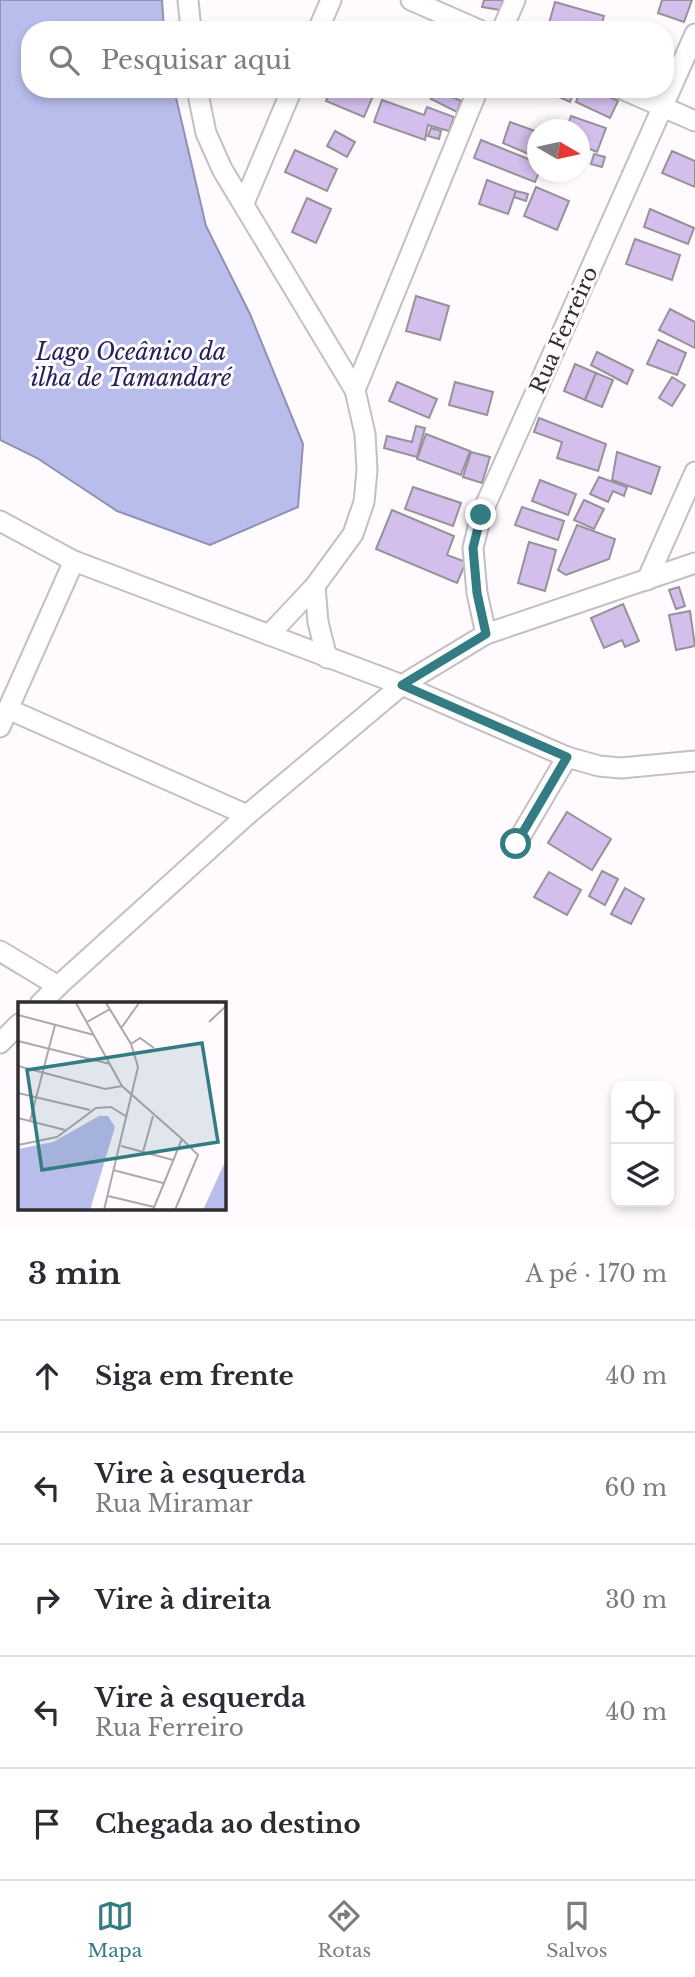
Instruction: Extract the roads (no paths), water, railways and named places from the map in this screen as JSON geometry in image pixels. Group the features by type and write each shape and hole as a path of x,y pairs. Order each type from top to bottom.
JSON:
{"street":[{"path":"188,0 190,21"},
{"path":"322,21 331,0"},
{"path":"411,0 459,21"},
{"path":"506,21 515,0"},
{"name":"Rua Ferreiro","path":"674,81 695,34"},
{"path":"199,98 206,133 222,169 355,390 365,434 367,470 364,502 353,534 315,586 268,635"},
{"path":"244,203 288,98"},
{"path":"355,390 474,98"},
{"path":"644,98 695,121"},
{"name":"Rua Ferreiro","path":"486,634 477,593 473,548 481,515 667,98"},
{"path":"647,580 695,472"},
{"path":"0,521 74,561 402,685 567,757 599,766 621,768 695,761"},
{"path":"0,727 74,561"},
{"path":"42,1002 247,815 402,685 486,634 695,563"},
{"path":"315,586 318,622 327,657"},
{"path":"8,709 247,815"},
{"path":"516,844 567,757"},
{"path":"0,951 58,986"},
{"path":"0,1043 18,1025"}],"water":[{"name":"Lago Oceânico da ilha de Tamandaré","path":"0,0 162,0 163,21 21,21 21,98 176,98 206,226 250,314 303,444 298,507 210,545 117,511 37,458 0,440"}]}
